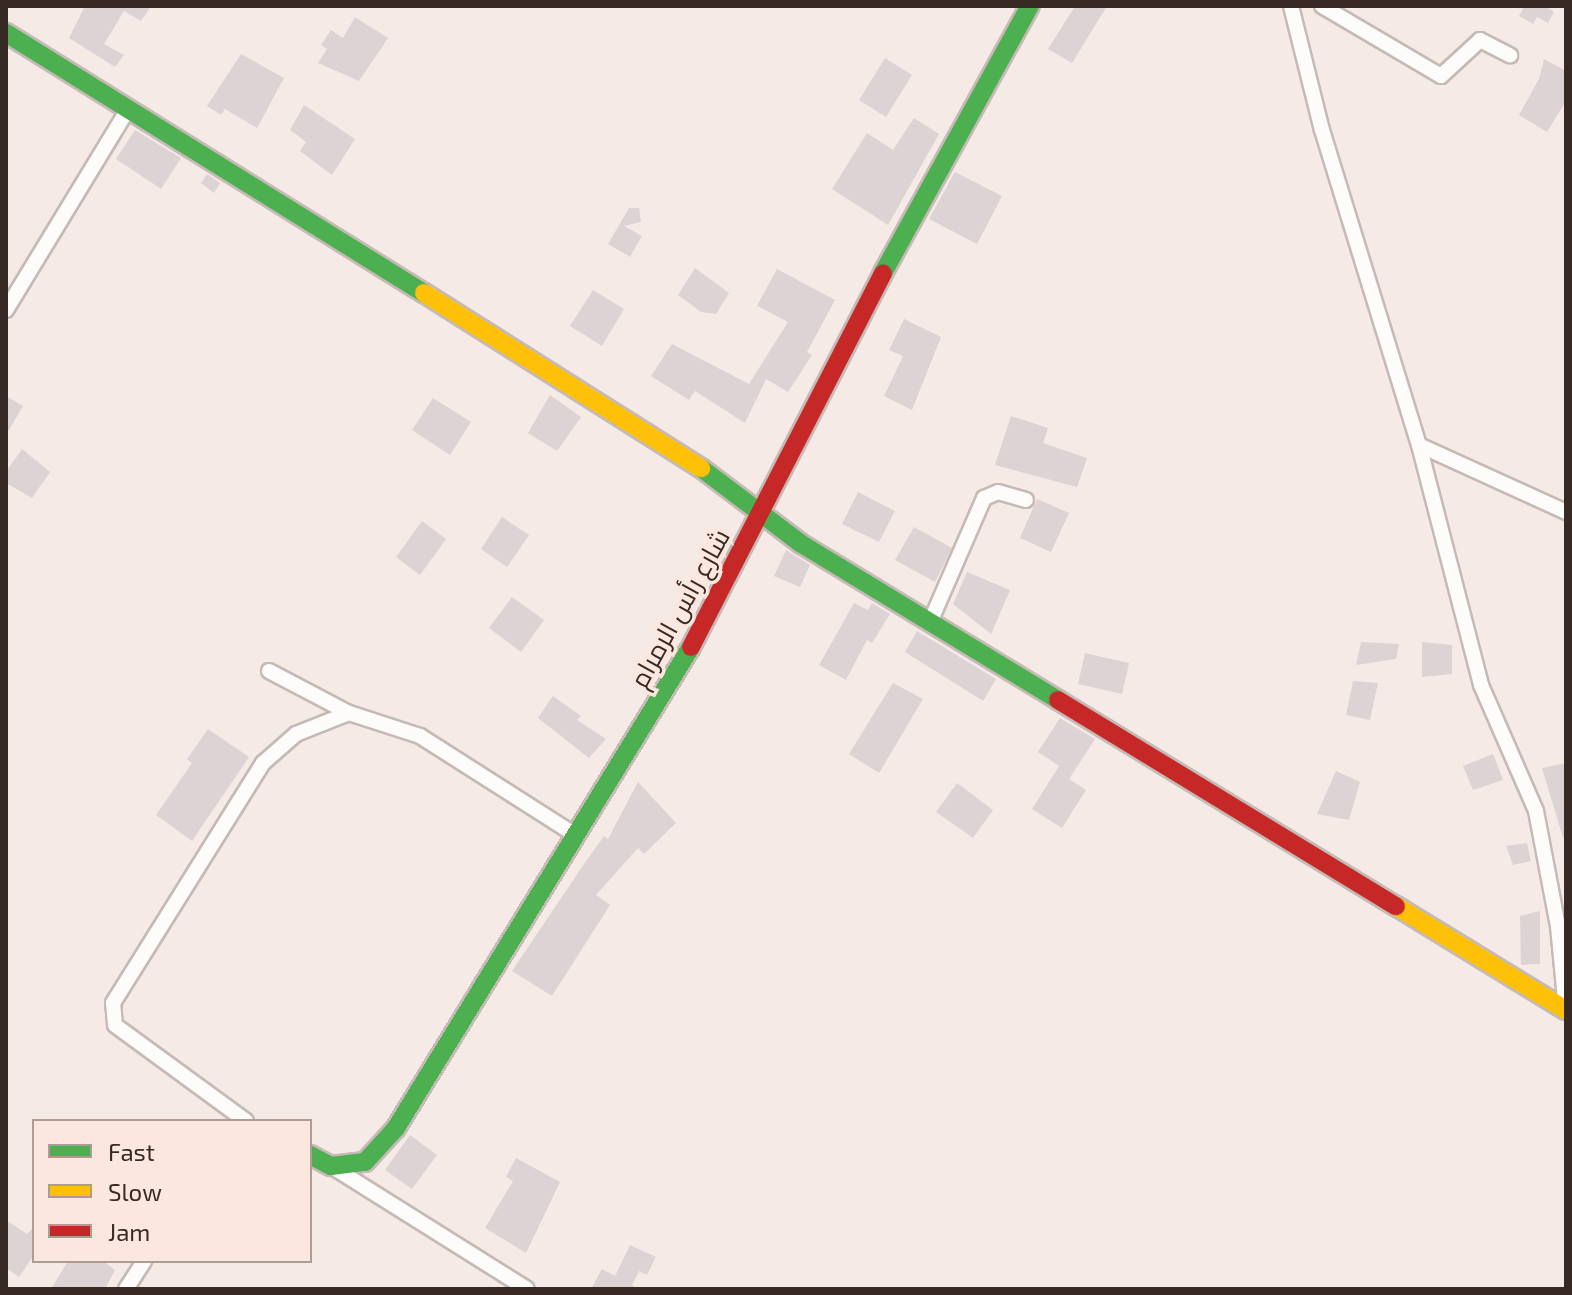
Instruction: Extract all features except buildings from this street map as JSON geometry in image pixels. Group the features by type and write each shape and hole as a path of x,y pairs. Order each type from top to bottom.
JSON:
{"street":[{"name":"شارع رأس الرمرام","path":"331,1166 365,1162 396,1128 574,834 683,662 761,512 826,377 1030,6"},
{"path":"1291,6 1322,130 1419,445 1481,685 1536,811 1558,926 1566,1010"},
{"path":"1322,6 1441,76 1480,40 1510,55"},
{"path":"6,33 681,453 800,543 931,620 1566,1010"},
{"path":"6,310 128,109"},
{"path":"1419,445 1566,512"},
{"path":"931,620 984,498 998,492 1026,500"},
{"path":"269,671 349,713 420,736 574,834"},
{"path":"243,1119 115,1025 113,1003 263,763 296,734 349,713"},
{"path":"312,1156 527,1289"},
{"path":"126,1289 143,1263"}],"traffic: fast":[{"path":"883,273 1030,6"},
{"path":"6,33 424,293"},
{"path":"701,468 800,543 1058,700"},
{"path":"312,1156 331,1166 365,1162 396,1128 691,647"}],"traffic: slow":[{"path":"424,293 701,468"},
{"path":"1396,906 1566,1010"}],"traffic: jam":[{"path":"691,647 883,273"},
{"path":"1058,700 1396,906"}]}
